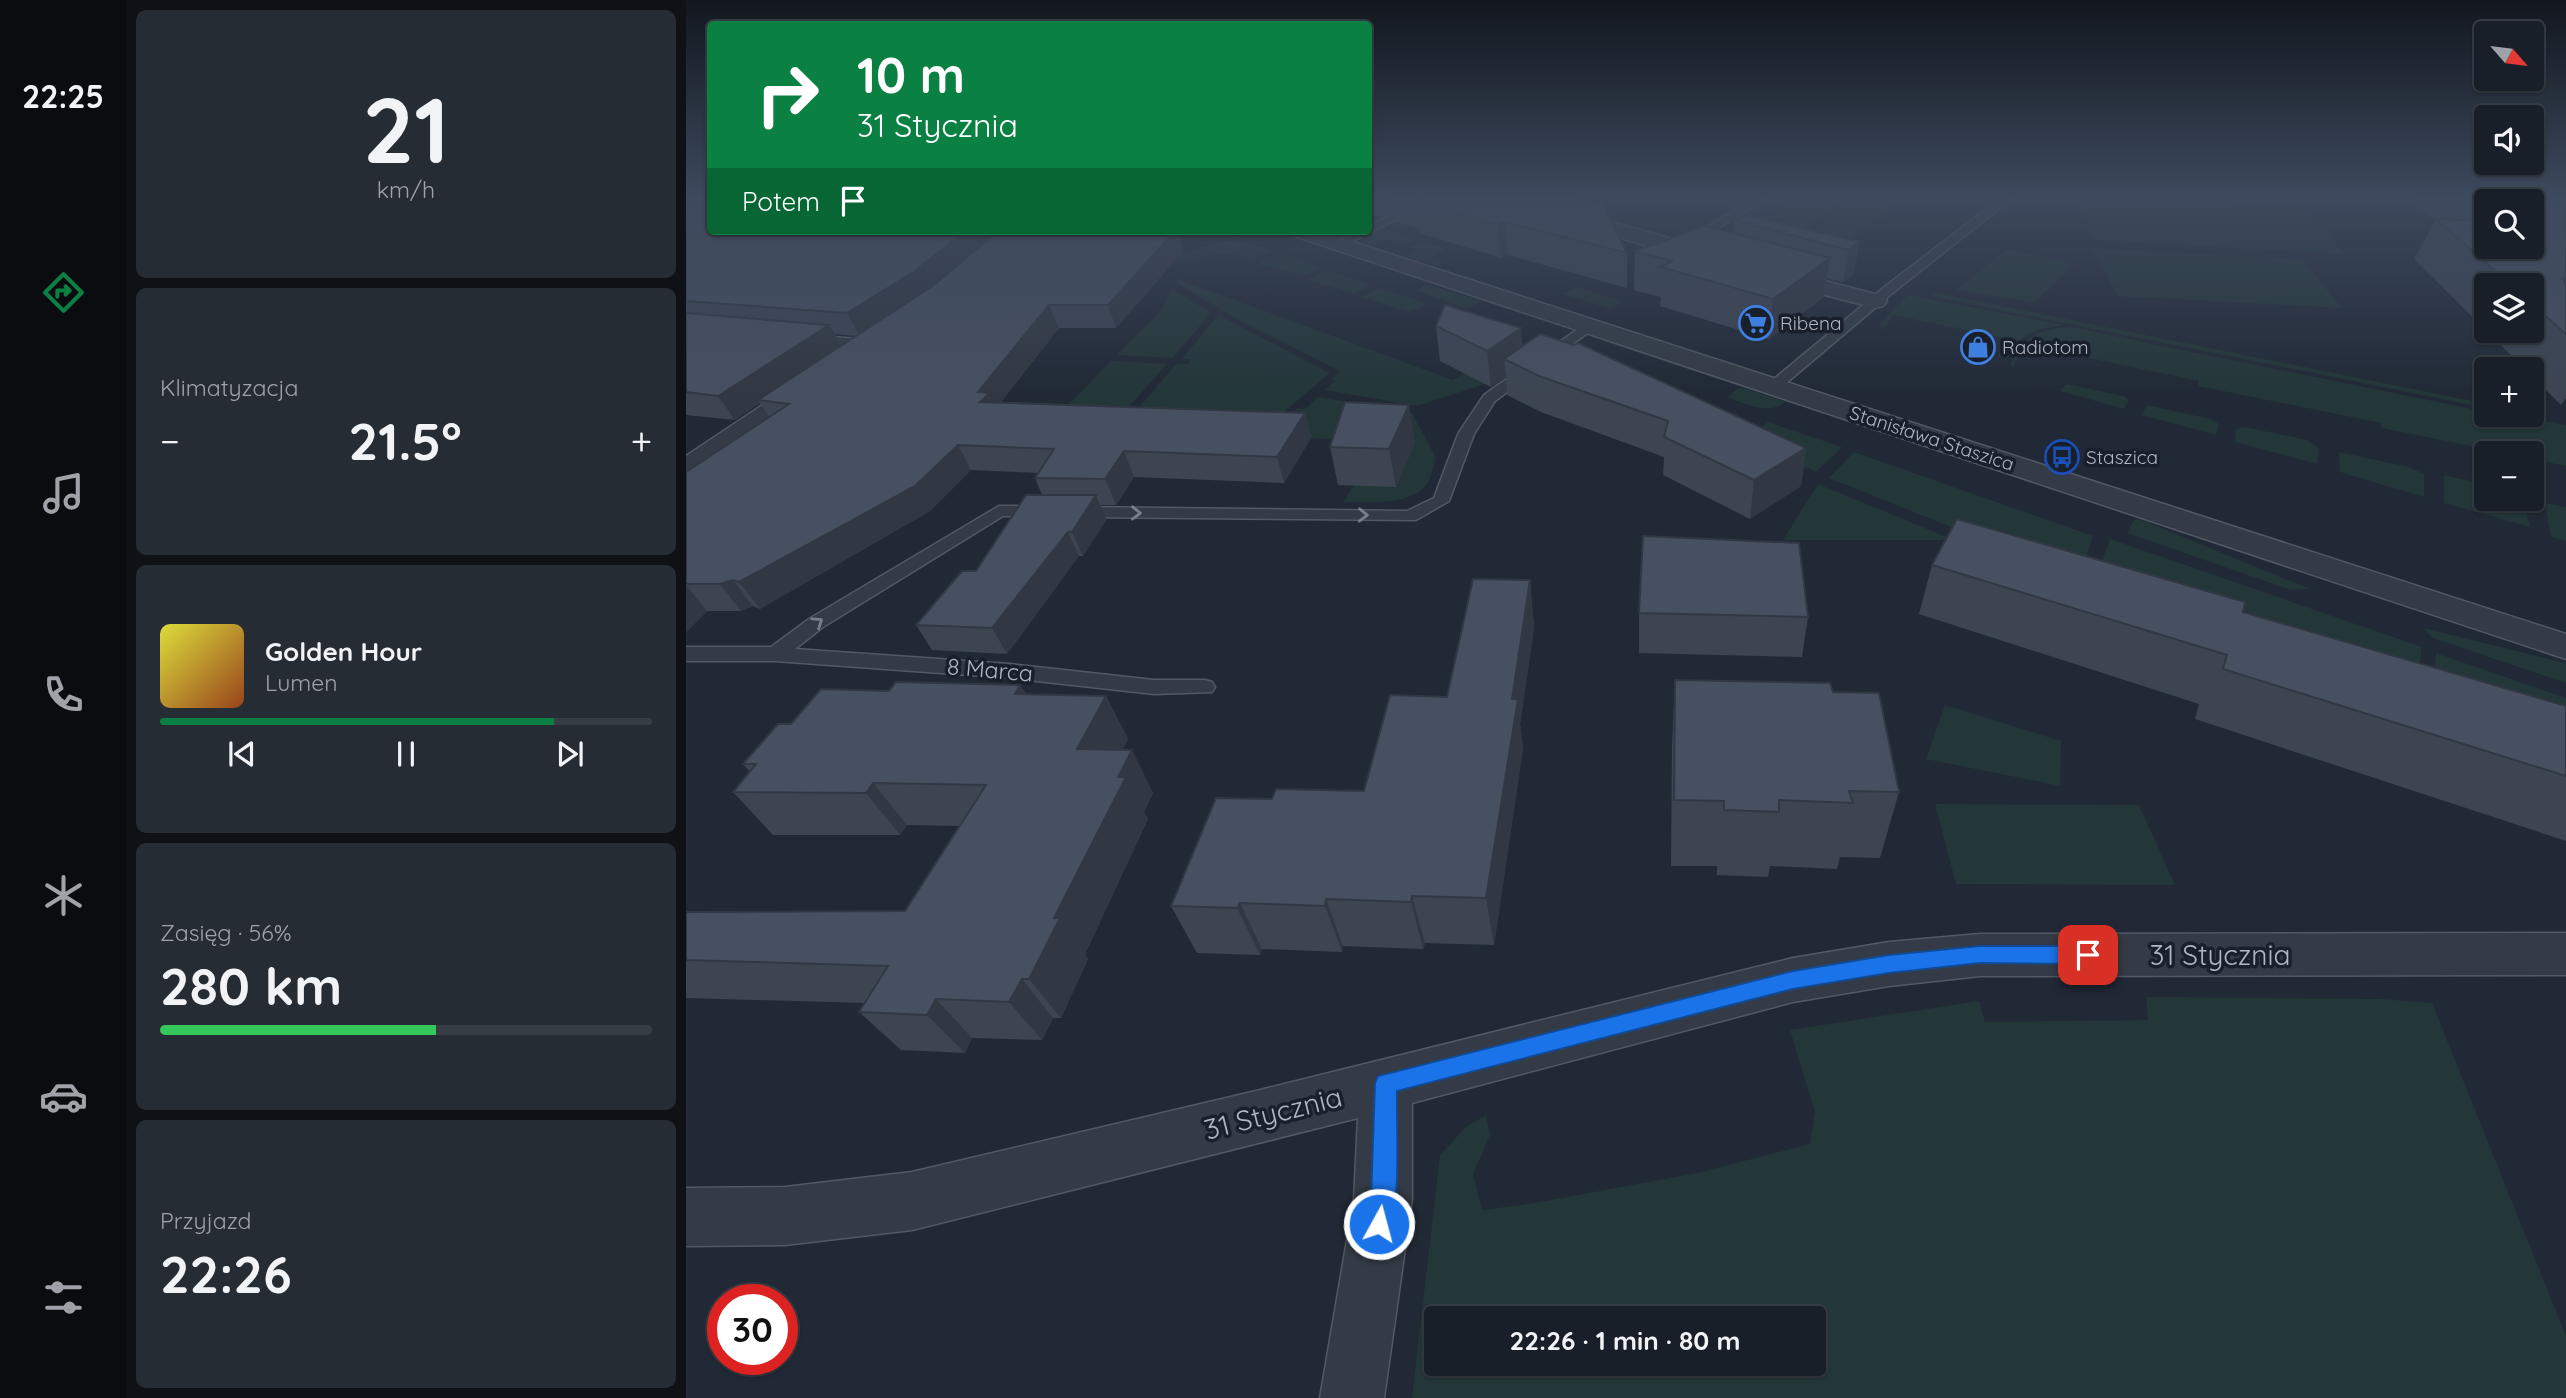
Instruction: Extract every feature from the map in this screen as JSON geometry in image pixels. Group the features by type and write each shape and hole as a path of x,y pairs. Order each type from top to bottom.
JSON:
{"street":[{"name":"Stanisława Staszica","path":"1394,262 2566,647"},
{"path":"1754,269 1875,302"},
{"path":"686,469 892,330"},
{"name":"31 Stycznia","path":"686,1217 785,1216 912,1201 1113,1153 1793,980 1889,964 1980,955 2566,954"},
{"path":"1352,1398 1383,1199 1386,1083"}],"lane":[{"path":"1773,387 1926,262"},
{"path":"775,654 816,623 999,511 1410,516 1441,501 1466,434 1489,398 1588,326"},
{"path":"790,337 870,344"},
{"name":"8 Marca","path":"686,654 775,654 1010,671 1154,687 1205,687"}],"shaded area":[{"path":"1147,262 1193,262 1188,264 1144,263"},
{"path":"1305,262 1321,268 1302,276 1257,263"},
{"path":"1426,262 1444,263 1439,266"},
{"path":"1991,262 2073,264 2034,303 1956,290"},
{"path":"2100,262 2305,262 2342,308 2117,296"},
{"path":"1327,270 1372,285 1354,294 1308,280"},
{"path":"1177,279 1453,380 1496,355 1524,355 1482,385 1417,406 1325,390 1335,381 1331,380 1340,371 1233,317 1177,283"},
{"path":"1425,284 1481,301 1467,309 1417,291"},
{"path":"1576,287 1623,302 1611,309 1563,294"},
{"path":"1379,288 1427,304 1410,312 1361,297"},
{"path":"1172,289 1211,313 1172,358 1117,355 1162,309"},
{"path":"1933,292 2474,401 2474,405 1930,296"},
{"path":"1908,295 2064,325 2030,334 2017,343 2007,358 1998,357 2007,339 1894,315 1883,329 1878,326"},
{"path":"1218,315 1330,373 1284,412 1127,421 1176,364 1188,364 1190,359 1182,359"},
{"path":"2070,327 2474,409 2474,427 2544,427 2544,421 2566,425 2566,466 2544,461 2544,441 2474,441 2474,447 2382,428 2381,423 2198,386 2199,381 2026,345 2013,366 2010,364 2027,340 2049,330"},
{"path":"1111,361 1167,364 1116,421 1062,411"},
{"path":"2066,384 2124,396 2129,400 2124,409 2060,391"},
{"path":"1740,387 1786,402 1772,408 1764,408 1727,397"},
{"path":"1318,397 1412,413 1436,458 1427,484 1411,496 1400,499 1343,502 1354,485 1414,442 1092,430 1289,416 1298,408 1305,409"},
{"path":"2147,405 2211,419 2219,424 2216,435 2142,415"},
{"path":"1768,422 1842,447 1816,472 1746,440"},
{"path":"2245,427 2307,440 2319,448 2317,464 2235,442 2236,429"},
{"path":"1854,452 2093,536 2081,572 1956,529 1829,478"},
{"path":"2339,452 2409,467 2424,474 2424,497 2340,472"},
{"path":"2444,475 2474,482 2474,511 2526,511 2530,527 2444,503"},
{"path":"1818,484 1954,540 1783,540"},
{"path":"2545,503 2566,507 2566,541 2551,537"},
{"path":"2138,519 2310,589 2291,590 2127,533 2134,520"},
{"path":"2110,539 2422,647 2417,684 2096,577"},
{"path":"2423,628 2566,663 2566,683 2433,638"},
{"path":"2436,653 2566,698 2566,733 2434,690"},
{"path":"1945,705 2061,741 2060,786 1926,759"},
{"path":"1935,804 2139,805 2175,885 1956,884"},
{"path":"2146,997 2382,999 2432,1003 2566,1336 2566,1398 1412,1398 1440,1155 1466,1127 1486,1115 1490,1135 1473,1174 1482,1210 1697,1173 1810,1144 1815,1112 1790,1030 1979,1001 1985,1022 2148,1020"}],"building":[{"path":"686,262 926,262 847,313 686,301"},
{"path":"961,262 1147,262 1108,305 1049,305 978,392 990,393 980,402 1305,413 1277,457 1124,451 1105,479 1035,478 1054,449 958,445 915,486 739,582 733,580 720,584 686,584 686,472 789,404 758,400 934,285"},
{"path":"1670,262 1824,262 1773,299 1661,267"},
{"path":"2485,262 2566,262 2566,281 2563,278 2566,287 2566,334 2544,315 2544,273 2497,273"},
{"path":"1445,305 1521,328 1487,351 1436,326"},
{"path":"686,313 829,325 718,396 686,392"},
{"path":"1540,334 1574,345 1578,343 1806,448 1754,480 1664,437 1668,421 1539,376 1504,359"},
{"path":"1345,402 1409,405 1389,449 1330,447"},
{"path":"1026,495 1096,495 1072,532 1068,532 992,628 916,625 962,571 976,571"},
{"path":"1957,519 2245,602 2243,612 2566,706 2566,776 2223,669 2227,655 1932,565"},
{"path":"1643,536 1799,543 1808,617 1639,613"},
{"path":"1473,579 1530,580 1512,699 1518,699 1486,898 1412,896 1411,902 1326,899 1325,906 1240,903 1237,908 1171,906 1216,798 1272,799 1276,789 1364,791 1390,695 1447,697"},
{"path":"1675,680 1830,683 1833,692 1879,693 1899,792 1849,791 1853,803 1779,800 1779,812 1724,810 1724,801 1674,800"},
{"path":"896,682 1020,685 1015,694 1106,696 1077,749 1132,750 1118,777 1126,777 1054,918 1060,918 1029,979 1022,979 1009,1002 936,999 927,1015 859,1012 888,966 686,960 686,912 905,911 986,785 873,783 866,793 733,792 756,764 743,764 778,724 791,724 821,689 889,691"}],"place":[{"name":"Ribena","path":"1756,323"},
{"name":"Radiotom","path":"1978,347"},
{"name":"Staszica","path":"2062,457"}],"route":[{"path":"1379,1224 1383,1199 1386,1083 1793,980 1889,964 1980,955 2088,955"}]}
